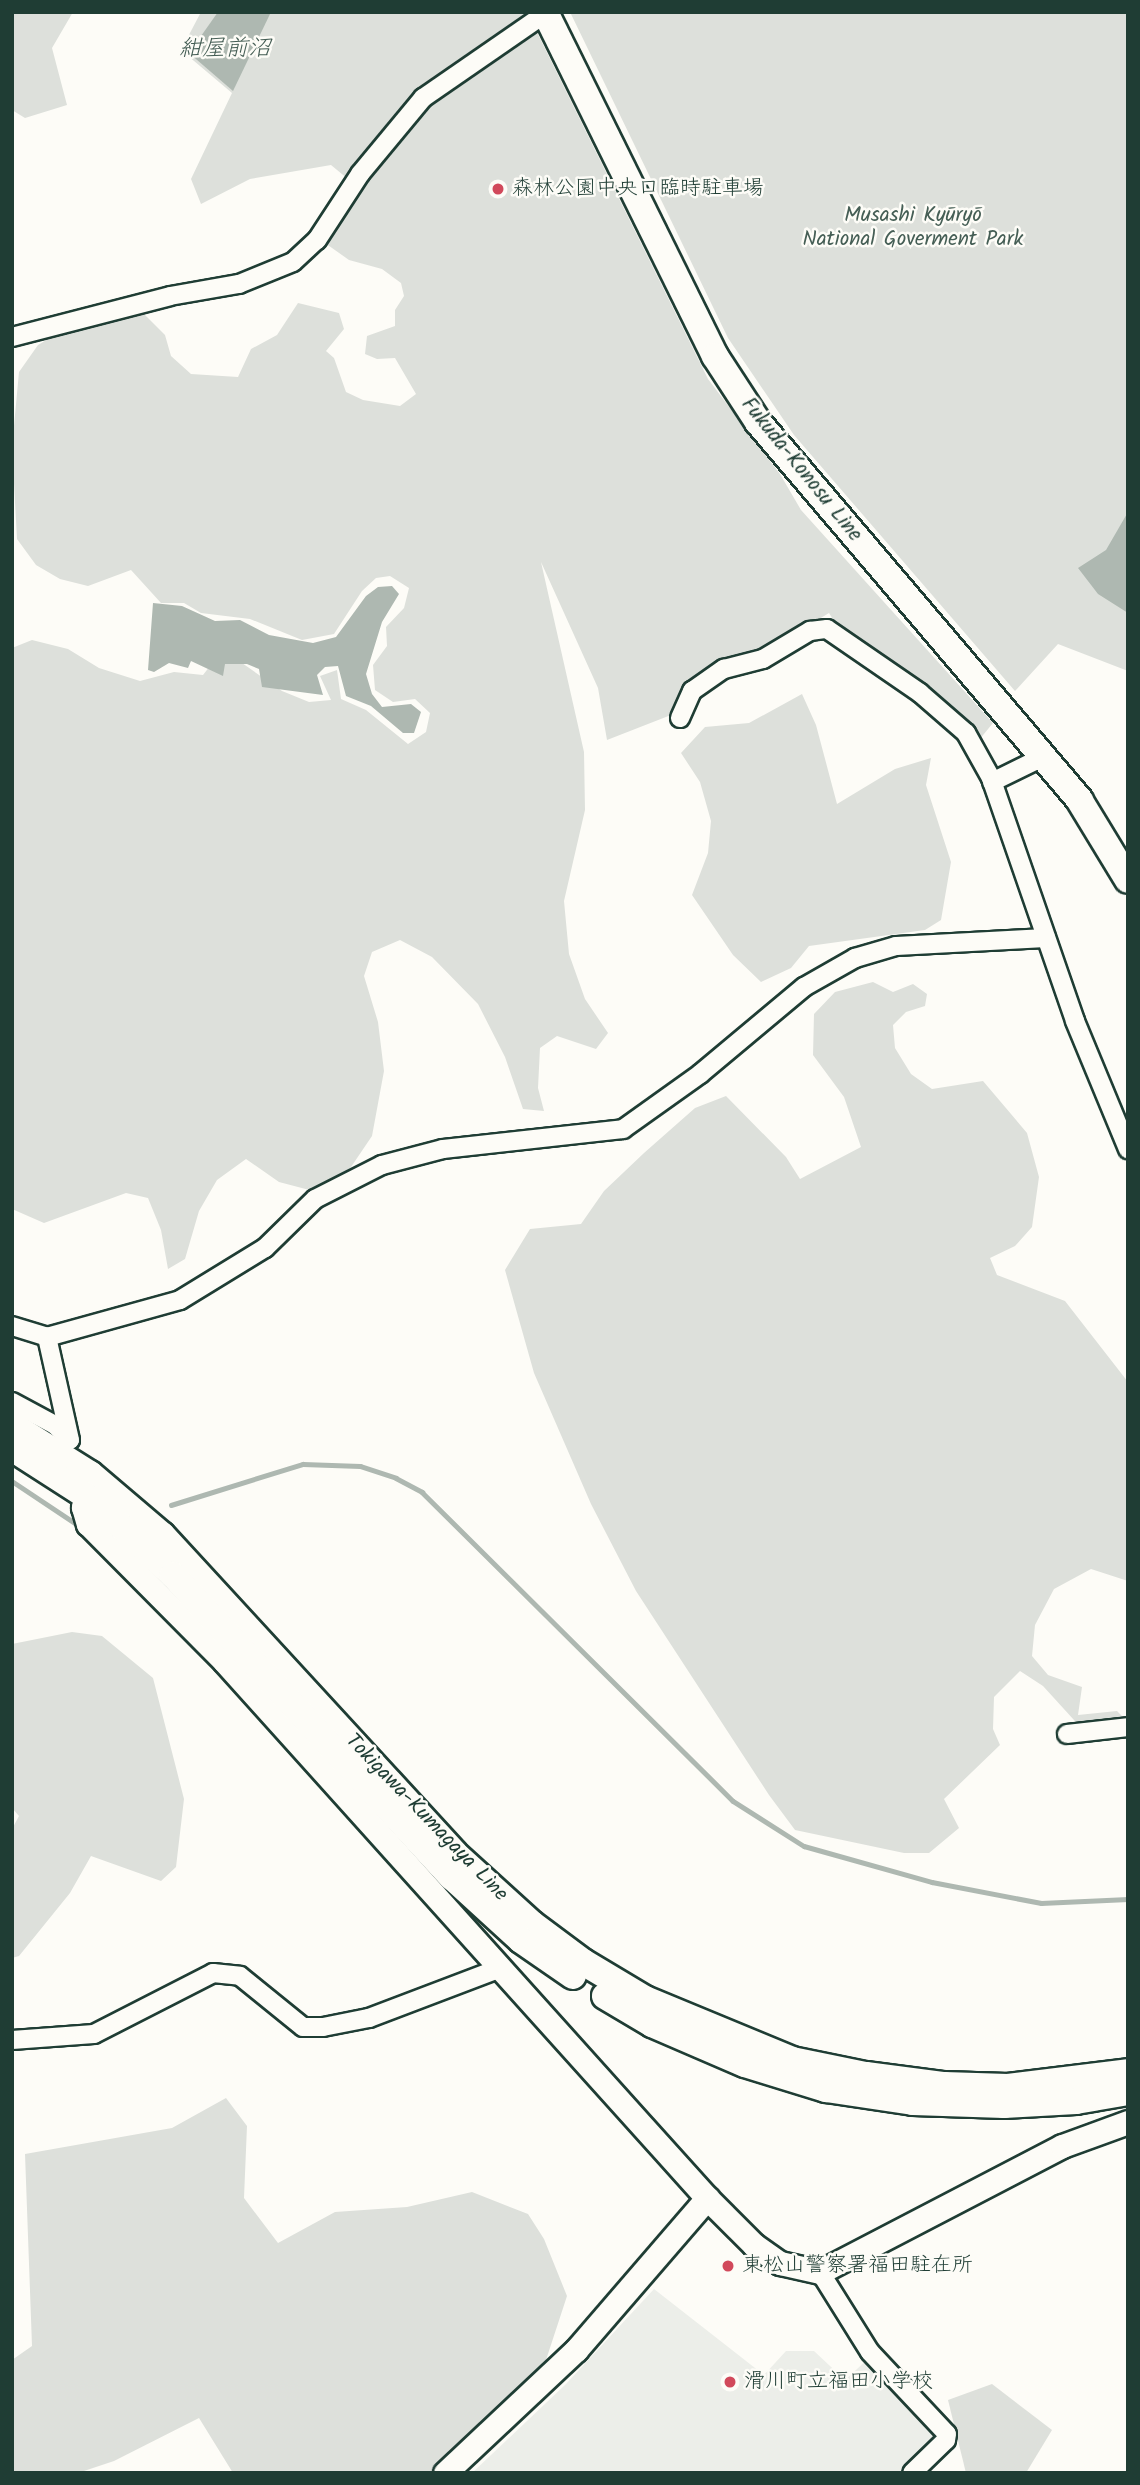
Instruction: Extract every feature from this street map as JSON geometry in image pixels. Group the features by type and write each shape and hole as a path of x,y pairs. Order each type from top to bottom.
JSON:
{"main road":[{"name":"Fukuda-Konosu Line","path":"546,13 715,356 758,422 1080,801 1128,880"},
{"name":"Tokigawa-Kumagaya Line","path":"12,1425 96,1494 452,1877 521,1940 652,2024 745,2064 826,2090 913,2102 1003,2105 1076,2101 1128,2092"},
{"name":"Tokigawa-Kumagaya Line","path":"12,1448 96,1494 136,1511 226,1600 454,1853 536,1927 645,1998 792,2060 866,2075 944,2085 1008,2087 1128,2072"}],"street":[{"path":"12,337 170,296 239,284 293,262 317,240 360,174 423,98 546,13"},
{"path":"680,718 692,691 724,669 763,659 810,631 827,629 920,693 966,733 992,782 1046,938 1128,1149"},
{"path":"992,782 1043,757"},
{"path":"12,1326 47,1337 180,1300 265,1248 315,1199 383,1165 443,1149 623,1129 700,1074 804,987 855,958 896,946 1046,938"},
{"path":"47,1337 70,1440 96,1494 88,1524 224,1661 498,1969 754,2245 780,2263 820,2272 1062,2146 1128,2122"},
{"path":"12,1402 55,1425 70,1440"},
{"path":"1067,1734 1128,1727"},
{"path":"12,2040 94,2034 213,1973 240,1976 303,2027 323,2027 369,2018 498,1969"},
{"path":"445,2473 576,2350 708,2198"},
{"path":"820,2272 870,2352 947,2434 946,2440 912,2473"}],"shaded area":[{"name":"滑川町立福田小学校","path":"654,2289 764,2375 786,2351 814,2351 845,2380 869,2358 938,2431 937,2439 903,2473 472,2473 566,2384"}],"green space":[{"path":"12,12 73,12 52,48 67,105 25,118 12,110"},
{"path":"201,12 527,12 708,379 780,474 801,510 993,723 979,740 839,629 829,613 764,652 697,675 671,715 607,740 598,688 541,562 584,752 585,810 564,901 569,954 585,999 608,1033 596,1049 557,1036 540,1048 538,1088 544,1111 523,1109 505,1057 478,1004 432,957 400,940 372,952 364,976 378,1022 384,1071 372,1136 351,1167 317,1192 279,1182 246,1159 217,1180 199,1211 185,1259 168,1269 161,1230 148,1198 126,1193 44,1223 12,1209 12,648 32,640 68,649 99,668 140,681 174,672 203,675 217,657 242,663 282,691 309,702 331,700 320,676 337,670 341,699 366,710 408,744 426,732 430,713 415,699 393,702 375,690 373,665 387,646 386,627 404,608 409,588 390,576 376,578 362,591 334,634 302,640 250,619 201,613 184,603 161,603 131,570 88,586 60,579 36,565 17,539 12,447 19,372 38,345 68,327 113,314 143,313 165,335 171,356 191,374 238,377 251,349 277,335 298,303 339,313 344,329 326,351 334,358 346,392 363,400 400,406 416,394 395,358 377,359 365,354 367,336 395,326 395,310 404,296 401,283 382,269 349,260 325,243 354,184 331,165 250,179 201,204 191,179 232,93 181,50"},
{"name":"Musashi Kyūryō National Goverment Park","path":"570,12 1128,12 1128,671 1058,644 1015,691 794,435 728,338"},
{"path":"802,694 816,725 837,804 895,769 931,758 926,785 951,862 941,920 925,930 809,946 791,968 761,982 733,955 692,895 708,853 711,821 700,782 681,753 705,727 749,723"},
{"path":"873,982 893,992 913,984 927,994 925,1006 906,1012 893,1025 895,1048 911,1074 932,1089 983,1081 1027,1133 1039,1177 1032,1227 1015,1246 990,1258 997,1275 1065,1301 1128,1382 1128,1581 1091,1569 1054,1589 1035,1625 1032,1656 1048,1675 1082,1687 1078,1715 1117,1711 1128,1722 1128,1730 1105,1740 1084,1731 1043,1686 1020,1671 994,1697 993,1729 1000,1745 944,1799 959,1828 929,1853 904,1853 795,1830 769,1795 636,1591 591,1504 534,1373 505,1270 530,1229 581,1224 604,1191 644,1153 695,1108 726,1096 786,1157 800,1179 861,1147 844,1097 813,1055 814,1014 835,992"},
{"path":"72,1632 102,1636 153,1678 184,1799 176,1867 161,1881 91,1856 70,1893 19,1956 12,1958 12,1829 19,1816 12,1808 12,1644"},
{"path":"226,2098 247,2126 244,2198 278,2243 335,2212 407,2207 472,2192 528,2214 544,2239 567,2296 546,2360 431,2473 233,2473 199,2418 114,2461 78,2473 12,2473 12,2360 32,2346 25,2154 172,2128"},
{"path":"992,2384 1052,2430 1026,2473 966,2473 948,2400"}],"water":[{"name":"紺屋前沼","path":"218,12 271,12 233,91 189,53"},
{"path":"1128,512 1128,613 1098,594 1078,568 1106,550"},
{"path":"392,586 399,594 382,622 366,674 372,694 382,707 411,704 421,712 414,733 403,733 371,706 346,696 338,666 325,667 317,675 323,695 262,687 259,669 247,664 225,664 223,676 191,661 188,668 169,663 154,672 148,670 153,603 182,606 215,621 240,620 269,635 313,643 336,637 366,596 378,587"}],"waterway":[{"path":"171,1505 303,1464 360,1466 396,1478 422,1492 733,1801 804,1846 932,1882 1041,1903 1128,1899"},
{"path":"12,1481 78,1525"}],"place":[{"name":"森林公園中央口臨時駐車場","path":"498,189"},
{"name":"東松山警察署福田駐在所","path":"728,2266"},
{"name":"滑川町立福田小学校","path":"730,2382"}]}
